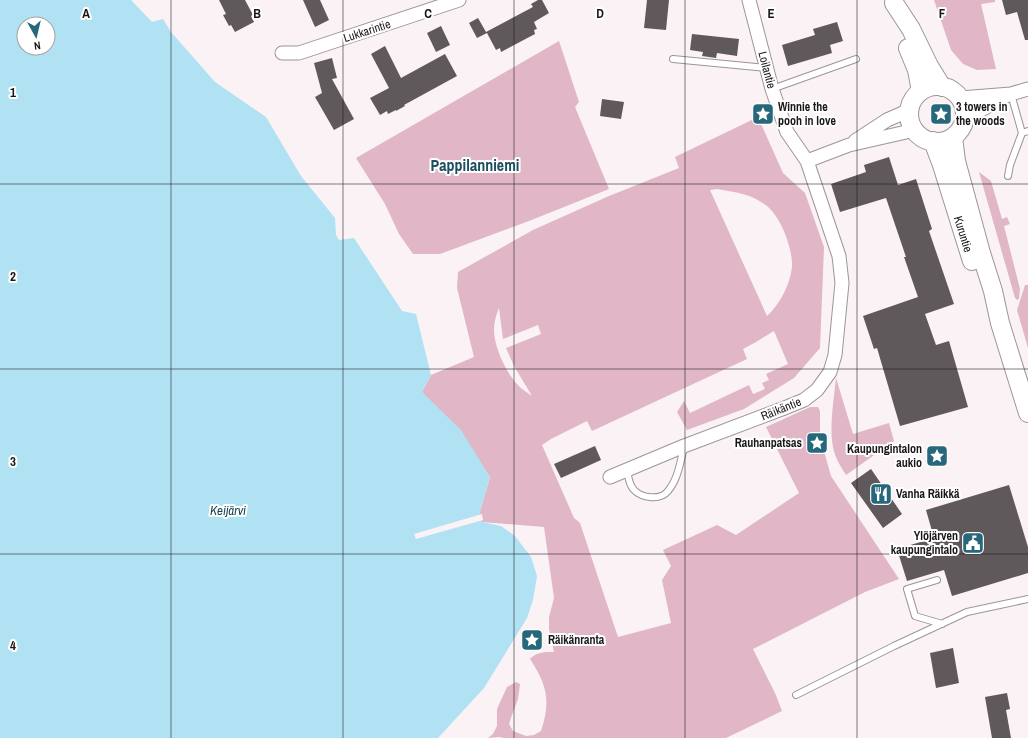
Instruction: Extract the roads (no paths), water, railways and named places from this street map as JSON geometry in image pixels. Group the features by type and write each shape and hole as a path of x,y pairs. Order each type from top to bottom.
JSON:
{"main road":[{"path":"894,1 942,87"},
{"path":"894,1 901,32 917,70 921,91"},
{"path":"934,86 942,87 949,89 960,98 965,111 965,118 963,126 953,137 940,142 933,142 920,136 914,130 911,124 910,110 912,102 921,91 934,86"},
{"name":"Kuruntie","path":"953,137 956,161 993,291 1000,323 1028,413"},
{"name":"Kuruntie","path":"933,142 942,164 969,255 1000,323"}],"street":[{"name":"Loilantie","path":"749,0 772,89 787,132 807,160"},
{"name":"Lukkarintie","path":"282,53 299,53 453,1"},
{"path":"960,98 1012,94 1028,90"},
{"path":"965,118 1012,94"},
{"path":"849,145 887,120 910,110"},
{"path":"807,160 849,145 914,130"},
{"name":"Räikäntie","path":"610,478 684,446 804,400 817,390 830,372 836,355 842,283 839,256 807,160"}],"lane":[{"path":"673,59 767,68"},
{"path":"772,89 856,59"},
{"path":"1008,176 1010,165 1025,132 1012,94"},
{"path":"627,470 629,481 634,490 643,495 655,498 667,493 675,482 684,446"},
{"path":"937,580 907,589 915,616 942,624"},
{"path":"796,695 888,649 967,612 1028,599"}],"water":[{"name":"Keijärvi","path":"0,0 131,0 152,22 163,19 171,32 215,82 266,117 301,176 335,218 336,235 339,240 354,238 402,311 416,314 431,375 422,392 461,430 490,477 479,515 482,522 501,526 515,536 531,557 537,576 533,600 527,618 484,688 438,738 0,738"}],"place":[{"name":"Winnie the pooh in love","path":"763,114"},
{"name":"3 towers in the woods","path":"941,114"},
{"name":"Rauhanpatsas","path":"817,443"},
{"name":"Kaupungintalon aukio","path":"937,456"},
{"name":"Vanha Räikkä","path":"881,494"},
{"name":"Ylöjärven kaupungintalo","path":"973,543"},
{"name":"Räikänranta","path":"532,640"}],"district":[{"name":"Pappilanniemi","path":"475,165"}]}
